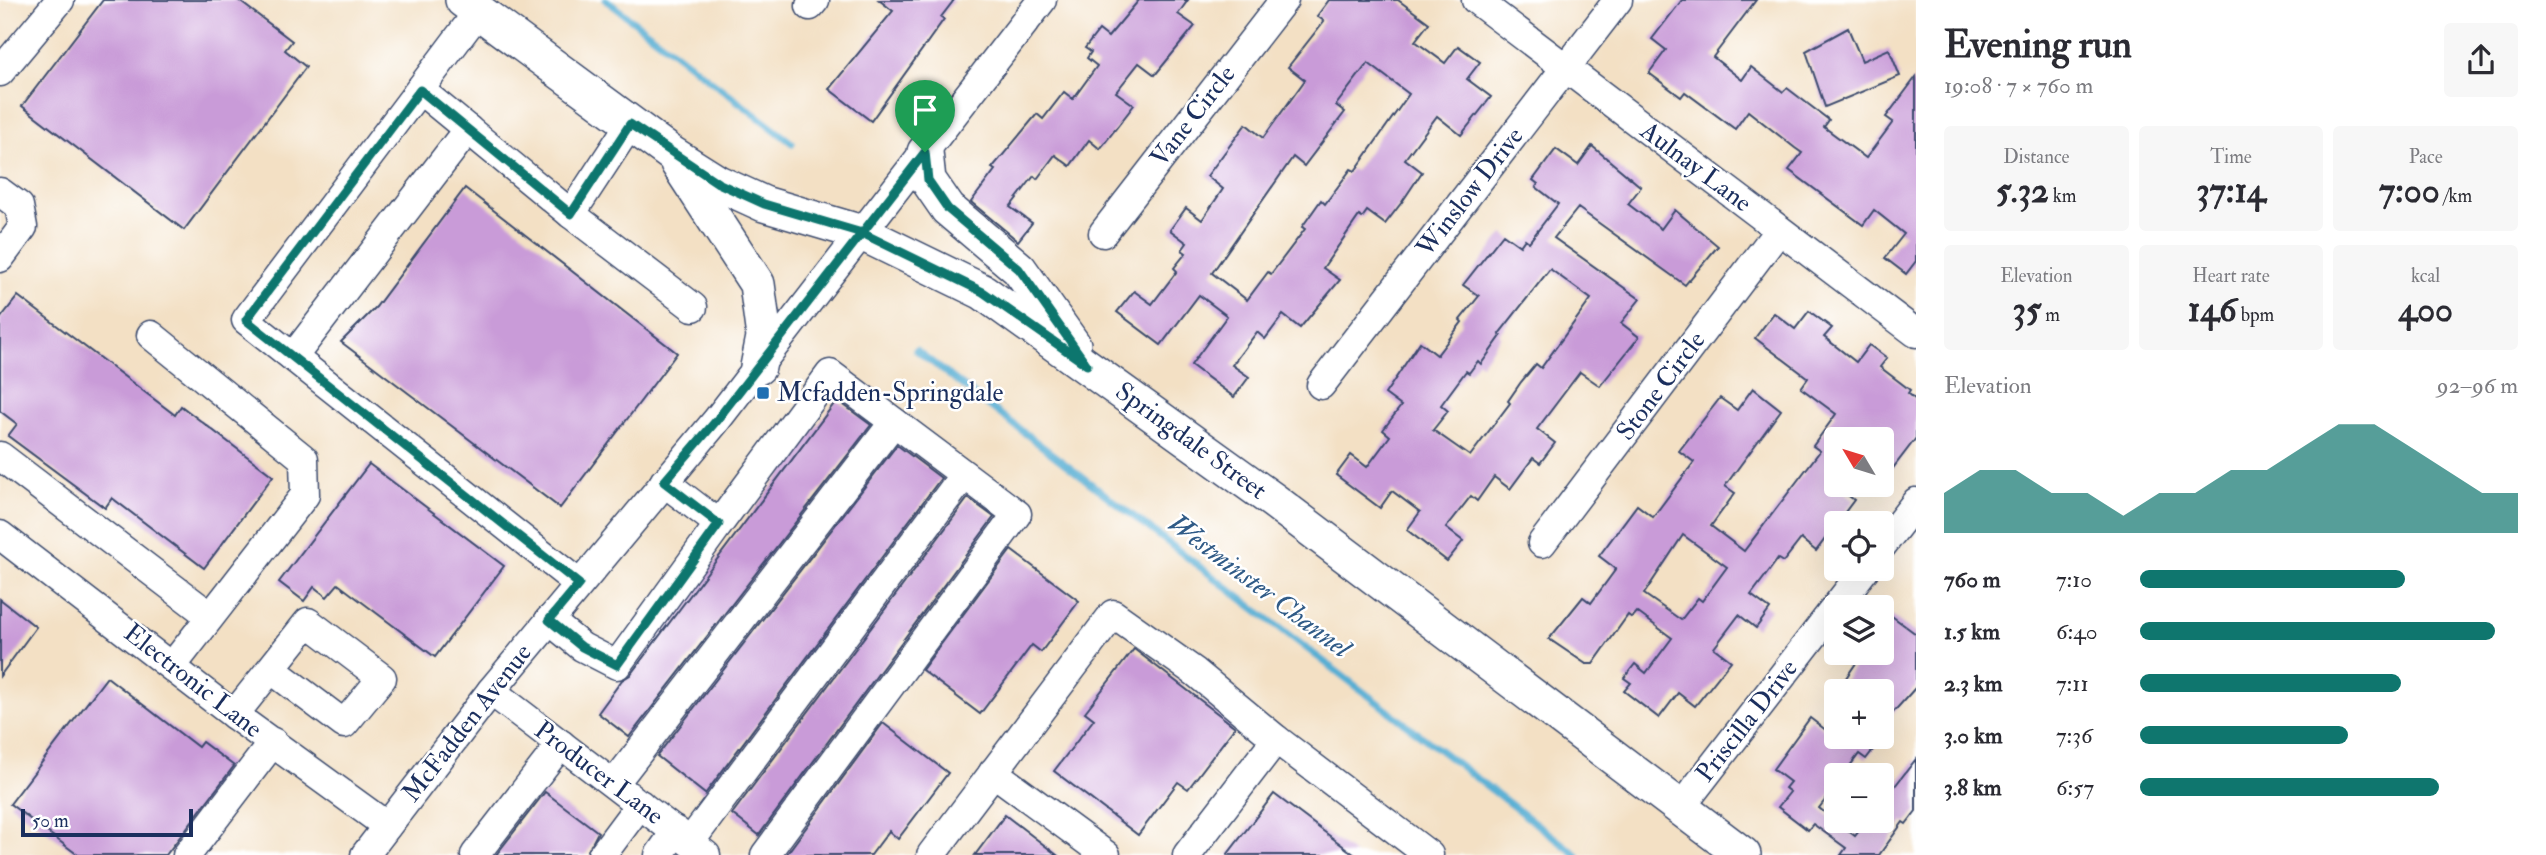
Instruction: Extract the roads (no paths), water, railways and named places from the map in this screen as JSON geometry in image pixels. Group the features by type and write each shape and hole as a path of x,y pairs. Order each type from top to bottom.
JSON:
{"main road":[{"name":"Springdale Street","path":"471,6 672,155 718,183 764,204 862,233 983,292 1296,517 1743,855"},
{"path":"925,152 928,180 948,209 1019,269 1087,365"},
{"path":"672,155 757,284 764,337 758,367"}],"street":[{"path":"0,72 60,0"},
{"name":"McFadden Avenue","path":"365,855 491,691 758,367 1042,0"},
{"name":"Vane Circle","path":"1103,233 1284,0"},
{"name":"Aulnay Lane","path":"1476,0 1916,333"},
{"name":"Winslow Drive","path":"1321,385 1618,0"},
{"path":"471,6 420,90 246,320 579,584"},
{"path":"420,90 571,214 693,307"},
{"path":"571,214 630,124"},
{"path":"293,358 468,129"},
{"path":"0,192 19,206 23,227 0,258"},
{"name":"Stone Circle","path":"1542,543 1779,230"},
{"path":"151,335 304,459 305,495 173,664"},
{"path":"549,620 582,647 617,665 830,374 1017,514 765,855"},
{"path":"614,785 894,422"},
{"path":"0,456 210,616"},
{"path":"659,855 691,843 964,475"},
{"path":"664,482 719,524"},
{"path":"1894,530 1916,502"},
{"name":"Electronic Lane","path":"0,535 173,664 234,715 387,826"},
{"name":"Priscilla Drive","path":"1681,807 1856,581"},
{"path":"930,855 1113,614 1195,672 1276,739 1429,855"},
{"path":"234,715 271,669"},
{"name":"Producer Lane","path":"491,691 691,843"},
{"path":"1187,855 1276,739"},
{"path":"187,855 272,742"},
{"path":"475,855 561,744"},
{"path":"993,772 1106,855"},
{"path":"602,855 640,804"}],"waterway":[{"name":"Westminster Channel","path":"606,0 792,143"},
{"name":"Westminster Channel","path":"916,350 1577,855"}],"place":[{"name":"Mcfadden-Springdale","path":"763,393"}]}
